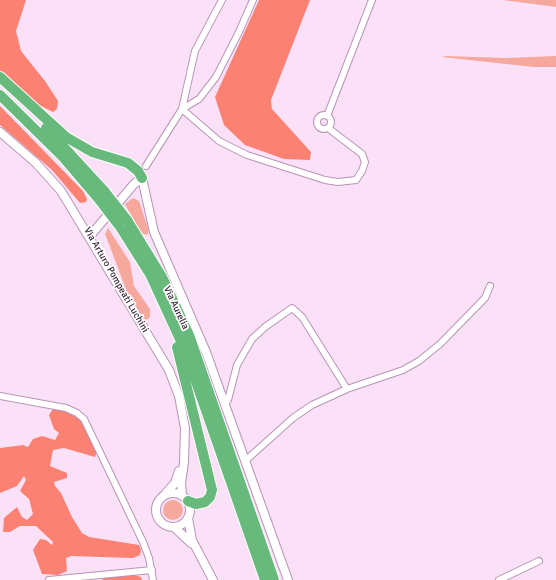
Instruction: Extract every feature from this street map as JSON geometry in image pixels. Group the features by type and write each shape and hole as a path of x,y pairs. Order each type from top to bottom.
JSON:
{"highway":[{"path":"0,77 66,137 92,152 128,163 138,171 142,178"},
{"name":"Via Aurelia","path":"0,82 71,153 162,277 189,335 274,580"},
{"name":"Via Aurelia","path":"0,95 101,195"},
{"name":"Via Aurelia","path":"124,224 150,274 185,350 265,580"},
{"path":"150,274 181,359 212,490 210,497 205,502 196,504 185,498"}],"street":[{"path":"146,166 182,109 195,51 222,0"},
{"path":"182,109 199,98 216,77 239,32 253,0"},
{"path":"327,116 372,0"},
{"path":"182,109 218,141 248,155 325,180 338,182 356,180 362,171 365,162 362,154 328,128 322,129 317,124 319,118 327,116"},
{"path":"327,116 331,121 328,128"},
{"name":"Via Arturo Pompeati Luchini","path":"0,132 36,163 57,185 90,236 174,380 183,411 185,428 181,483 185,498"},
{"path":"90,236 134,184 142,178 154,232 195,324 288,580"},
{"path":"245,461 302,411 317,402 347,389 403,370 419,361 440,344 485,298 490,286"},
{"path":"224,403 228,400 238,365 252,339 265,327 292,308 302,317 347,389"},
{"path":"0,396 66,408 74,411 84,419 143,542 152,570 153,580"},
{"name":"Via Arturo Pompeati Luchini","path":"166,493 175,483 184,453"},
{"path":"188,518 180,526 174,527 164,525 156,516 156,505 161,496 172,492 185,498 190,510 188,518 190,534 213,580"},
{"path":"174,527 187,537 197,550"},
{"path":"499,580 539,561"},
{"path":"49,580 152,570"}],"shaded area":[{"path":"0,0 26,0 16,31 21,51 45,81 58,101 57,109 53,112 35,103 0,71"},
{"path":"259,0 310,0 271,100 272,109 311,152 310,160 284,159 245,145 224,125 215,97"},
{"path":"503,0 556,0 556,7"},
{"path":"556,56 556,67 534,67 442,57 506,58"},
{"path":"0,106 83,191 87,199 86,202 80,203 52,170 0,125"},
{"path":"133,198 139,201 149,231 147,235 141,233 125,204"},
{"path":"108,228 130,262 134,286 150,309 150,317 145,321 126,289 105,234"},
{"path":"53,409 64,411 80,419 97,452 95,457 64,448 53,450 50,466 67,473 67,478 54,482 55,486 61,493 72,517 82,533 89,537 139,545 141,550 140,555 133,558 71,556 66,558 67,571 58,575 42,574 33,550 40,539 46,540 52,545 53,542 36,526 20,526 10,532 3,532 4,518 17,507 22,517 27,520 33,514 29,499 20,491 26,480 24,476 17,486 0,493 0,448 23,445 28,447 33,439 42,436 55,440 59,433 54,429 49,415"},
{"path":"169,500 177,500 183,506 183,514 177,520 169,520 163,514 163,506"},
{"path":"134,575 141,577 142,580 102,580 104,578"}]}
